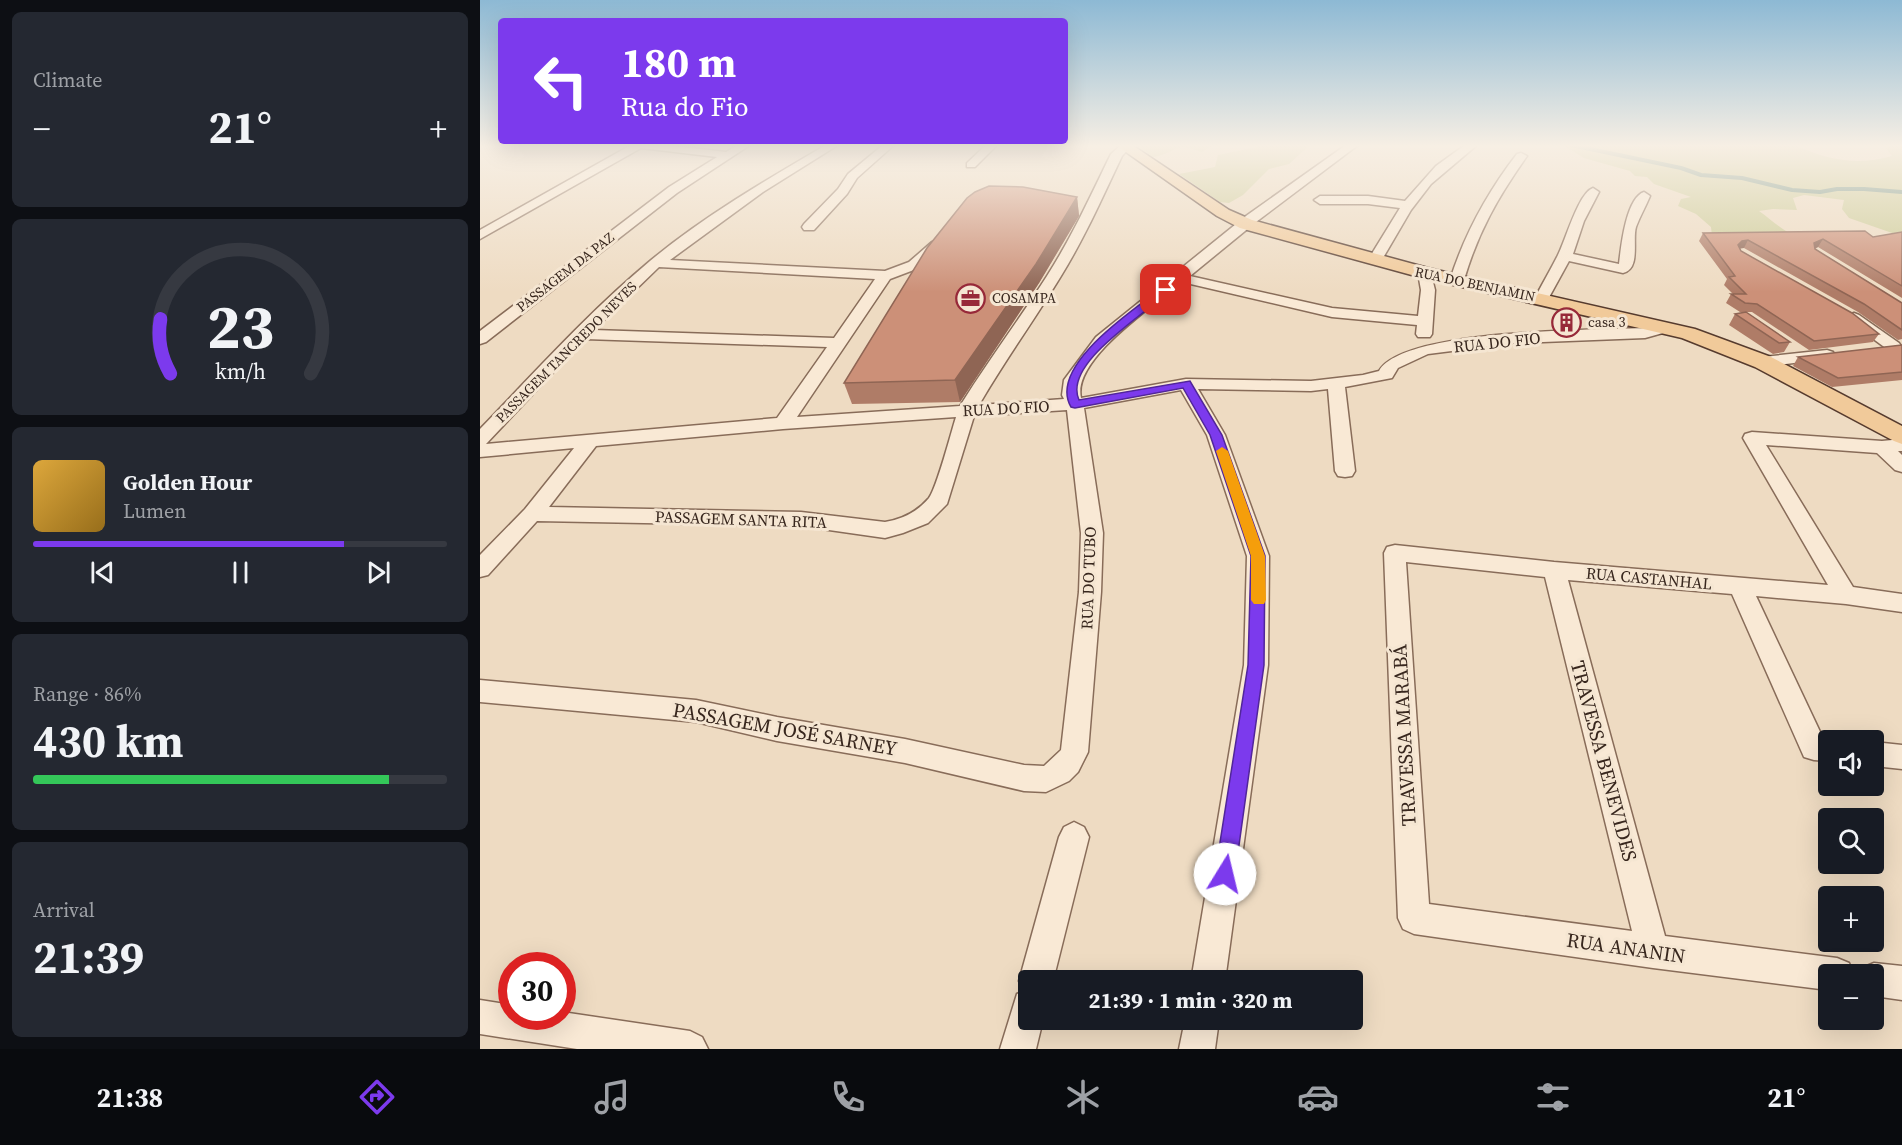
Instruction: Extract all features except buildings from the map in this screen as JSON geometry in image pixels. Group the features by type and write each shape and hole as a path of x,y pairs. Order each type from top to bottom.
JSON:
{"main road":[{"name":"RUA DO BENJAMIN","path":"1195,194 1223,213 1246,224 1425,273 1688,333 1763,362 1902,436"}],"street":[{"path":"480,235 553,194"},
{"name":"PASSAGEM DA PAZ","path":"480,339 632,220 670,194"},
{"name":"PASSAGEM TANCREDO NEVES","path":"480,440 607,307 656,263 753,194"},
{"path":"809,227 840,194"},
{"path":"967,410 999,356 1054,276 1077,236 1082,210 1092,194"},
{"name":"RUA DO TUBO","path":"1074,752 1089,603 1092,533 1075,404 1071,395 1073,380 1091,352 1102,340 1287,194"},
{"path":"1376,260 1406,205 1415,194"},
{"path":"1457,280 1468,244 1495,194"},
{"path":"1542,298 1565,256 1578,221 1592,194"},
{"path":"1565,256 1623,269 1626,266 1629,228 1644,196"},
{"path":"1320,200 1368,200 1406,205"},
{"path":"656,263 898,274 910,269 943,238"},
{"path":"1424,350 1424,321 1428,290 1425,273"},
{"path":"783,423 885,274"},
{"path":"1181,278 1347,317 1381,321 1424,321"},
{"path":"1842,311 1897,346"},
{"name":"RUA DO FIO","path":"480,451 783,423 1075,404 1186,384 1311,386 1336,384 1386,374 1390,365 1424,350 1515,338 1645,333 1664,328"},
{"path":"583,334 838,343"},
{"path":"1785,343 1805,357"},
{"path":"1872,349 1897,346"},
{"path":"1763,362 1839,354"},
{"path":"1186,384 1216,435 1258,556 1256,665 1210,970"},
{"path":"1336,384 1345,471"},
{"name":"PASSAGEM SANTA RITA","path":"532,514 801,519 885,530 903,526 921,518 940,499 967,410"},
{"path":"1846,595 1752,438 1882,447 1902,445"},
{"path":"480,568 532,514 589,442"},
{"path":"1882,447 1902,466"},
{"name":"RUA CASTANHAL","path":"1395,553 1554,570 1846,595 1902,603"},
{"name":"TRAVESSA MARABÁ","path":"1395,553 1414,918"},
{"name":"TRAVESSA BENEVIDES","path":"1554,570 1653,952"},
{"path":"1740,586 1814,748 1818,748"},
{"name":"PASSAGEM JOSÉ SARNEY","path":"480,691 696,711 777,729 905,751 1024,778 1046,779 1059,772 1074,752"},
{"path":"1884,755 1902,757"},
{"path":"1039,970 1074,837"},
{"name":"RUA ANANIN","path":"1414,918 1818,973"},
{"path":"1884,981 1902,983"},
{"path":"480,1017 690,1049"},
{"path":"1018,1049 1023,1030"},
{"path":"1197,1049 1200,1030"}],"shaded area":[{"path":"1208,194 1244,194 1229,203 1220,202"},
{"path":"1682,194 1902,194 1902,232 1895,234 1849,218 1842,209 1844,200 1804,195 1793,198 1797,210 1759,211 1796,236 1712,236 1711,227 1696,214 1678,206 1681,199 1691,197"}],"slow traffic":[{"path":"1222,451 1258,556 1259,600"}],"place":[{"name":"COSAMPA","path":"971,298"},
{"name":"casa 3","path":"1567,322"}],"route":[{"path":"1166,290 1102,340 1091,352 1073,380 1071,395 1075,404 1186,384 1216,435 1258,556 1259,603 1256,665 1225,874"}]}
